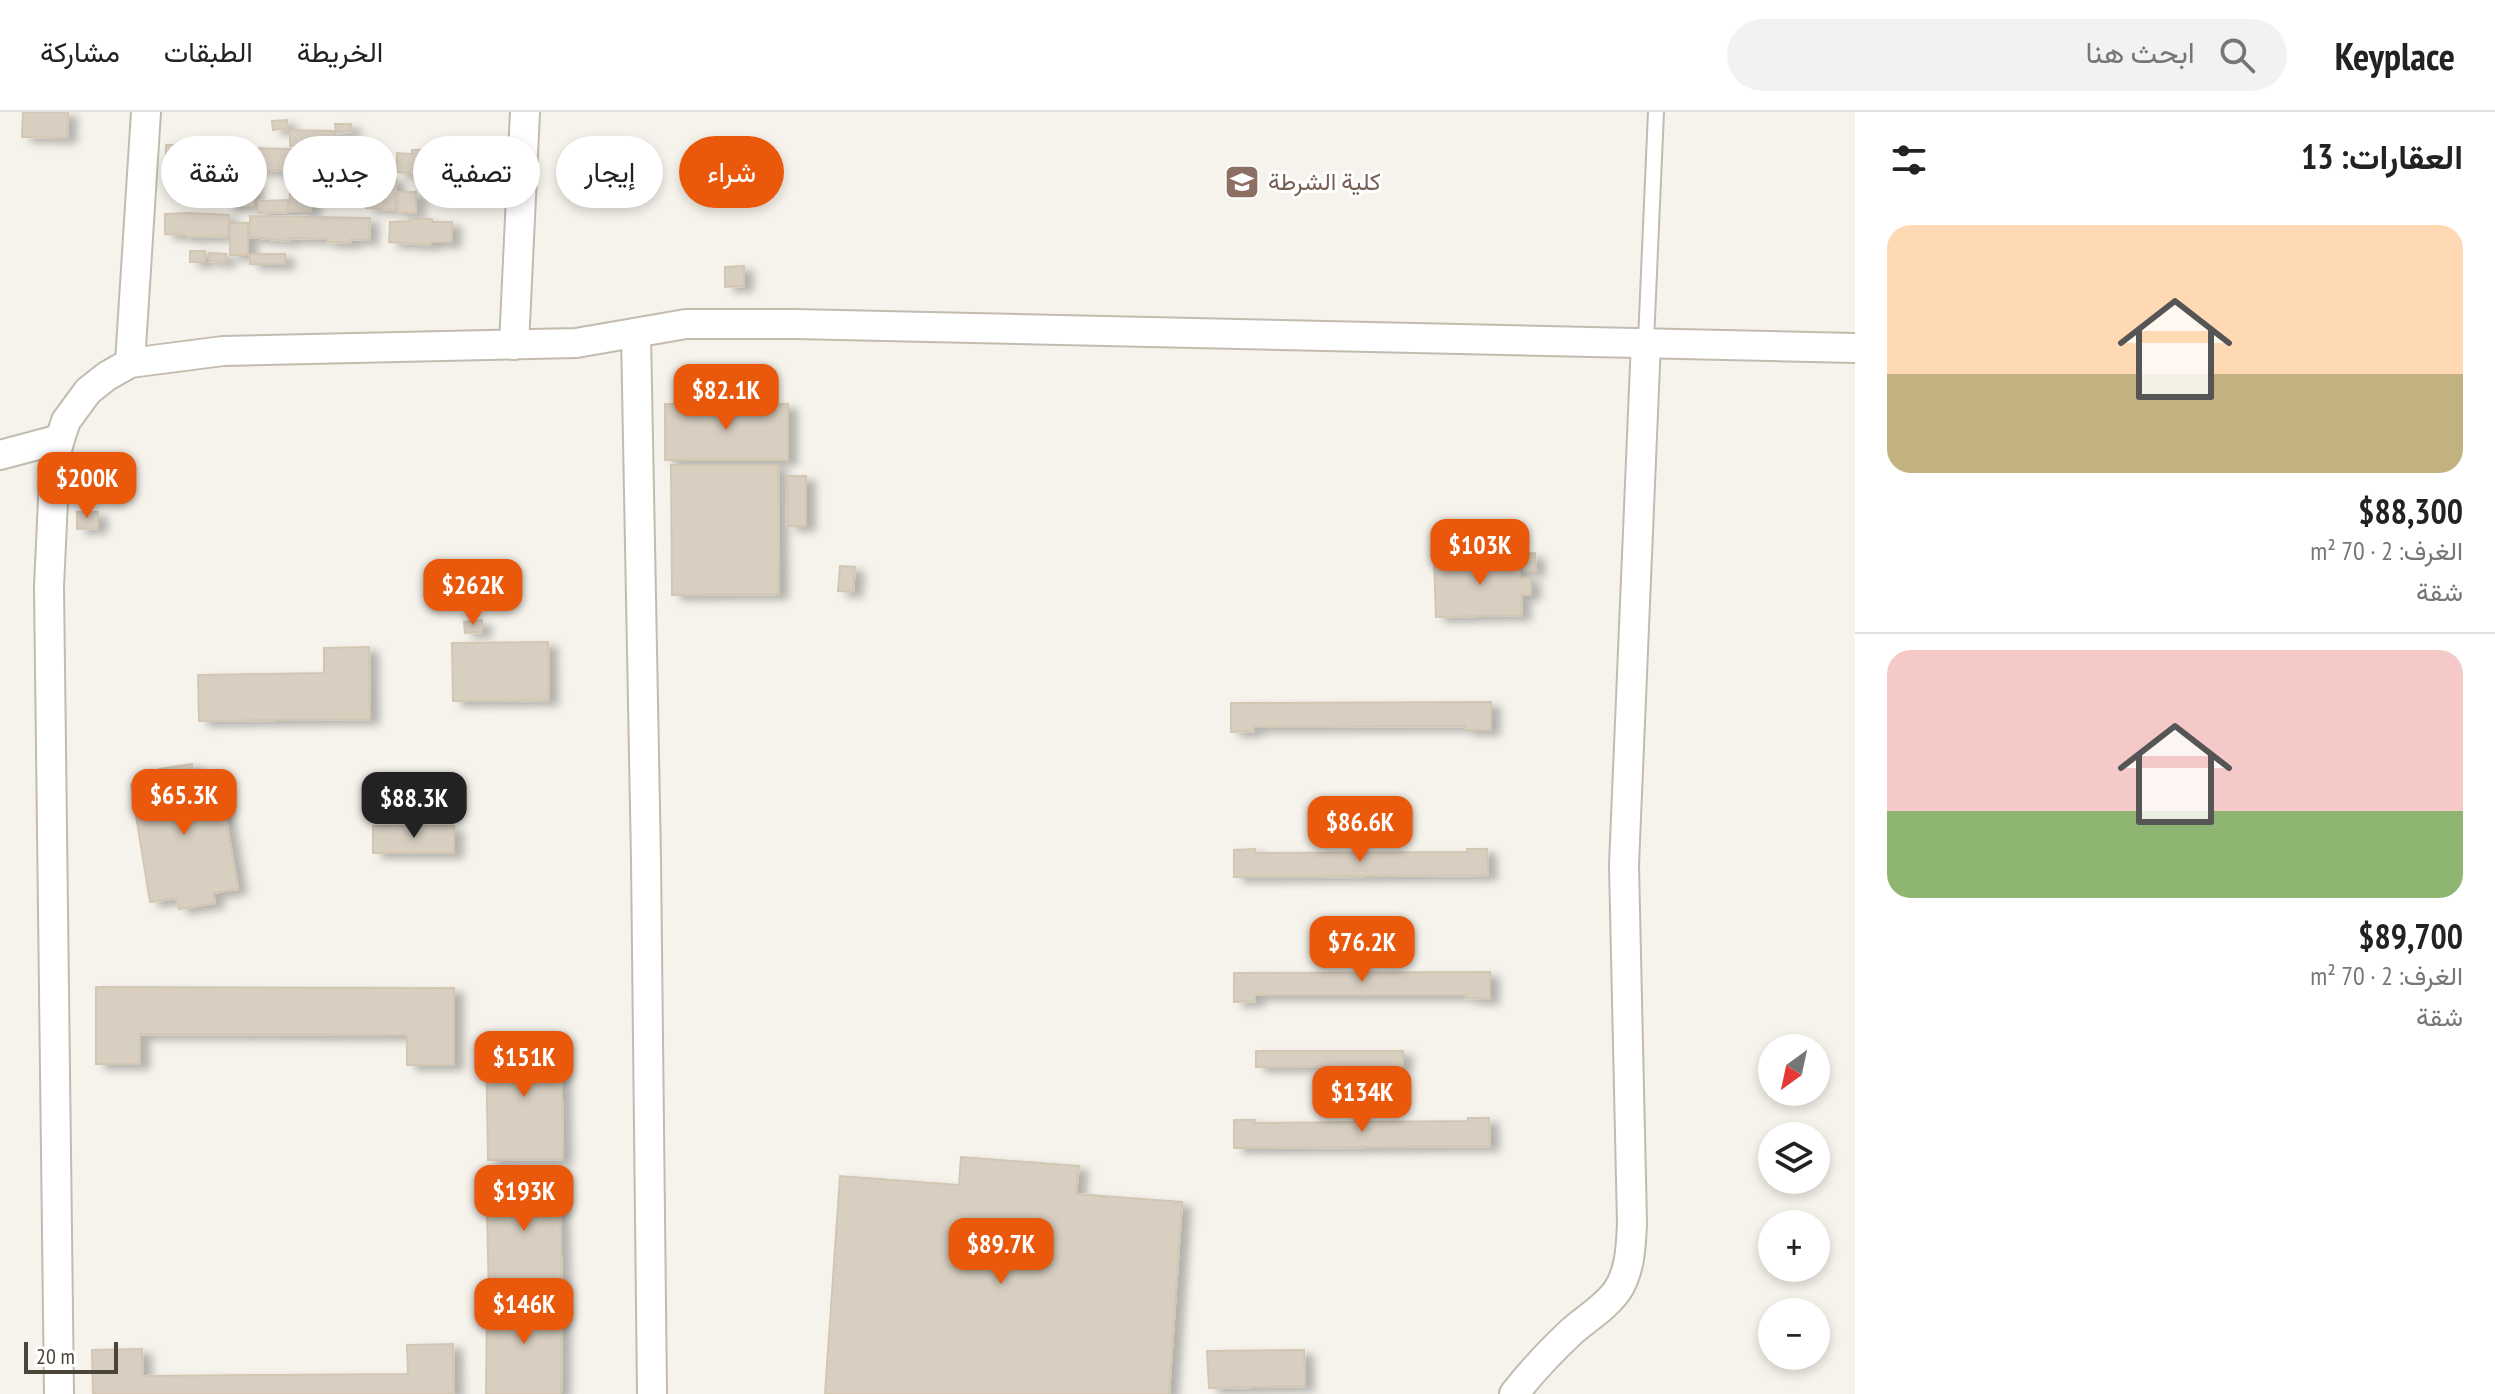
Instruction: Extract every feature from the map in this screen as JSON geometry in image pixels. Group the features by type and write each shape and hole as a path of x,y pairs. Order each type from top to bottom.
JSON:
{"street":[{"path":"130,363 146,112"},
{"path":"514,345 525,112"},
{"path":"59,1394 49,587 55,457 66,421 88,391 107,376 130,363 223,351 576,343 686,324 1646,341 1855,348"},
{"path":"636,334 652,1394"},
{"path":"1514,1394 1571,1332 1617,1291 1625,1274 1630,1250 1632,1224 1624,865 1646,341"},
{"path":"0,455 60,439"}],"lane":[{"path":"1646,341 1656,112"}],"building":[{"path":"23,112 68,112 67,138 22,137"},
{"path":"287,120 288,128 273,130 272,121"},
{"path":"335,124 351,124 352,131 336,132"},
{"path":"290,130 335,131 335,136 290,136"},
{"path":"267,148 283,149 283,171 267,170"},
{"path":"413,150 413,176 397,172 397,153 412,154"},
{"path":"398,192 413,192 416,213 398,213"},
{"path":"283,200 283,208 288,208 288,212 258,213 258,208 267,208 267,201"},
{"path":"289,208 311,208 311,211"},
{"path":"165,214 229,215 228,236 165,234"},
{"path":"250,216 370,218 369,240 351,239 351,243 327,242 327,239 290,238 290,241 250,237"},
{"path":"410,219 452,222 452,242 431,242 431,245 389,242 390,222"},
{"path":"230,223 248,223 248,255 230,255"},
{"path":"190,251 205,251 205,262 190,262"},
{"path":"209,253 226,254 226,262 209,261"},
{"path":"250,254 285,254 285,264 250,264"},
{"path":"744,266 744,286 725,287 725,267"},
{"path":"665,404 788,404 788,460 665,460"},
{"path":"671,465 778,465 779,594 672,595"},
{"path":"787,476 806,476 806,526 788,526"},
{"path":"77,512 98,512 98,528 77,529"},
{"path":"1535,553 1536,571 1524,571 1523,554"},
{"path":"1520,558 1520,578 1531,578 1531,595 1521,595 1522,615 1436,617 1434,560"},
{"path":"840,566 855,567 853,592 838,591"},
{"path":"482,620 482,632 465,633 464,622"},
{"path":"548,642 549,700 453,701 452,643"},
{"path":"369,647 370,719 199,721 198,675 324,673 324,648"},
{"path":"1491,702 1491,730 1465,730 1465,726 1254,727 1254,731 1231,732 1231,703"},
{"path":"192,764 193,775 218,771 238,889 213,893 215,903 179,909 177,898 150,902 131,784 161,780 159,769"},
{"path":"373,826 454,826 454,853 373,853"},
{"path":"1255,849 1255,853 1467,852 1467,849 1487,849 1488,875 1234,877 1234,850"},
{"path":"1490,972 1490,999 1466,998 1467,995 1255,995 1255,1001 1234,1002 1234,973"},
{"path":"96,987 454,988 454,1065 407,1065 407,1035 140,1034 140,1064 96,1064"},
{"path":"561,1038 563,1159 488,1160 486,1039"},
{"path":"1256,1051 1403,1051 1403,1066 1256,1067"},
{"path":"1468,1118 1489,1118 1490,1146 1234,1148 1234,1120 1255,1120 1254,1123 1468,1121"},
{"path":"961,1157 1079,1166 1076,1194 1182,1202 1169,1394 825,1394 840,1176 959,1185"},
{"path":"559,1172 562,1293 489,1294 486,1173"},
{"path":"487,1298 562,1300 561,1394 486,1394"},
{"path":"453,1344 454,1394 93,1394 92,1350 142,1349 143,1376 408,1374 407,1345"},
{"path":"1304,1350 1305,1386 1209,1388 1207,1351"}],"place":[{"name":"كلية الشرطة","path":"1242,182"}]}
